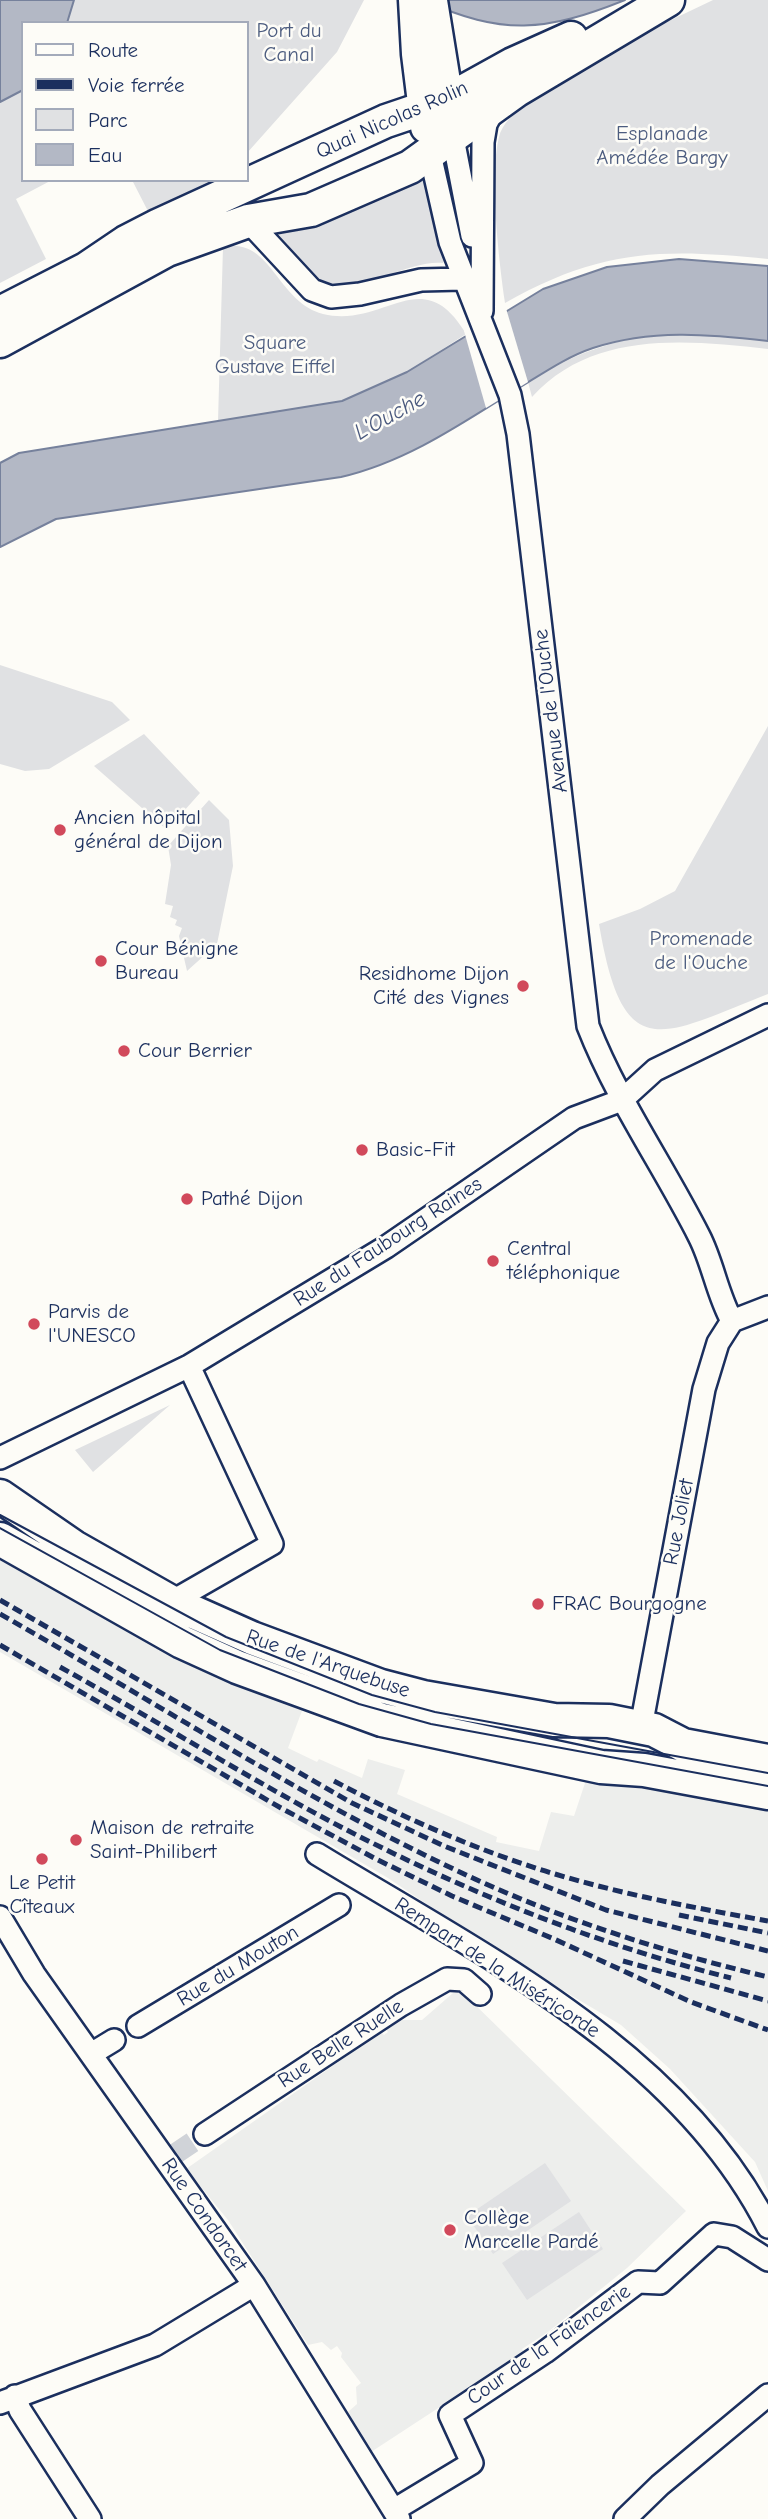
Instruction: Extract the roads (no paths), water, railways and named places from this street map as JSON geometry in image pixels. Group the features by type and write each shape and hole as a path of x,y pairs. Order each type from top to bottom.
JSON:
{"main road":[{"name":"Quai Nicolas Rolin","path":"0,341 160,239 386,121 439,126 494,109 517,90 668,0"},
{"path":"427,13 467,59 476,63 513,64"},
{"path":"427,13 439,126 589,34"},
{"name":"Quai Nicolas Rolin","path":"0,313 86,269 160,239 248,221 355,173 439,126 513,64 568,39 634,19"},
{"name":"Rue de l'Arquebuse","path":"0,1496 74,1547 171,1602 252,1638 380,1686 424,1697 554,1720 609,1721 641,1727 683,1745 768,1761"},
{"name":"Rue de l'Arquebuse","path":"0,1539 182,1642 237,1667 382,1720 566,1757 601,1767 644,1770 768,1793"}],"street":[{"name":"Avenue de l'Ouche","path":"471,278 484,135 494,109"},
{"name":"Avenue de l'Ouche","path":"439,126 471,278 482,320 510,395 518,434 586,1019 622,1100 701,1239 722,1304 732,1321"},
{"path":"248,221 312,290 331,297 360,295 421,280 471,278"},
{"name":"Rue du Faubourg Raines","path":"0,1458 189,1366 386,1247 574,1118 622,1100 656,1070 768,1015"},
{"path":"732,1321 766,1314"},
{"name":"Rue Joliet","path":"641,1727 704,1389 718,1343 732,1321"},
{"path":"171,1602 272,1544 189,1366"},
{"name":"Rempart de la Miséricorde","path":"317,1854 590,2024 689,2113 757,2206 768,2227"},
{"name":"Rue du Mouton","path":"138,2026 339,1905"},
{"name":"Rue Condorcet","path":"0,1917 34,1974 170,2157 254,2285 397,2514"},
{"name":"Rue Belle Ruelle","path":"205,2134 401,2005 447,1979 464,1980 480,1994"},
{"path":"91,2054 114,2040"},
{"name":"Cour de la Faïencerie","path":"397,2514 472,2463 450,2416 545,2352 638,2282 660,2283 714,2234 732,2237 768,2260"},
{"path":"90,2519 20,2410 7,2399 155,2345 254,2285"},
{"path":"629,2518 660,2486 768,2396"}],"water":[{"path":"0,0 74,0 68,21 21,21 21,91 0,102"},
{"path":"423,0 625,0 571,19 524,26 477,20"},
{"name":"L'Ouche","path":"679,259 768,266 768,341 680,335 615,342 564,361 454,428 410,452 365,470 341,477 56,519 0,547 0,463 19,453 342,401 407,372 543,289 607,267"}],"tunnel":[{"path":"175,2154 205,2134"}],"tram line":[{"path":"0,1515 226,1637 372,1695 435,1712 768,1773"},
{"path":"0,1528 220,1650 359,1704 431,1724 768,1786"}],"railway":[{"path":"0,1600 352,1803 444,1846 606,1910 768,1951"},
{"path":"0,1614 361,1823 486,1884 625,1937 768,1977"},
{"path":"0,1645 281,1808 378,1860 452,1896 691,2002 768,2030"},
{"path":"60,1667 306,1808 388,1851 532,1914 630,1949 731,1978"},
{"path":"334,1781 442,1833 526,1865 634,1895 768,1921"},
{"path":"679,1915 768,1933"},
{"path":"623,1961 768,2001"}],"place":[{"name":"Ancien hôpital général de Dijon","path":"60,830"},
{"name":"Cour Bénigne Bureau","path":"101,961"},
{"name":"Residhome Dijon Cité des Vignes","path":"523,986"},
{"name":"Cour Berrier","path":"124,1051"},
{"name":"Basic-Fit","path":"362,1150"},
{"name":"Pathé Dijon","path":"187,1199"},
{"name":"Central téléphonique","path":"493,1261"},
{"name":"Parvis de l'UNESCO","path":"34,1324"},
{"name":"FRAC Bourgogne","path":"538,1604"},
{"name":"Maison de retraite Saint-Philibert","path":"76,1840"},
{"name":"Le Petit Cîteaux","path":"42,1859"},
{"name":"Collège Marcelle Pardé","path":"450,2230"}],"park label":[{"name":"Port du Canal","path":"289,43"},
{"name":"Esplanade Amédée Bargy","path":"662,146"},
{"name":"Square Gustave Eiffel","path":"275,355"},
{"name":"Promenade de l'Ouche","path":"701,951"}]}
